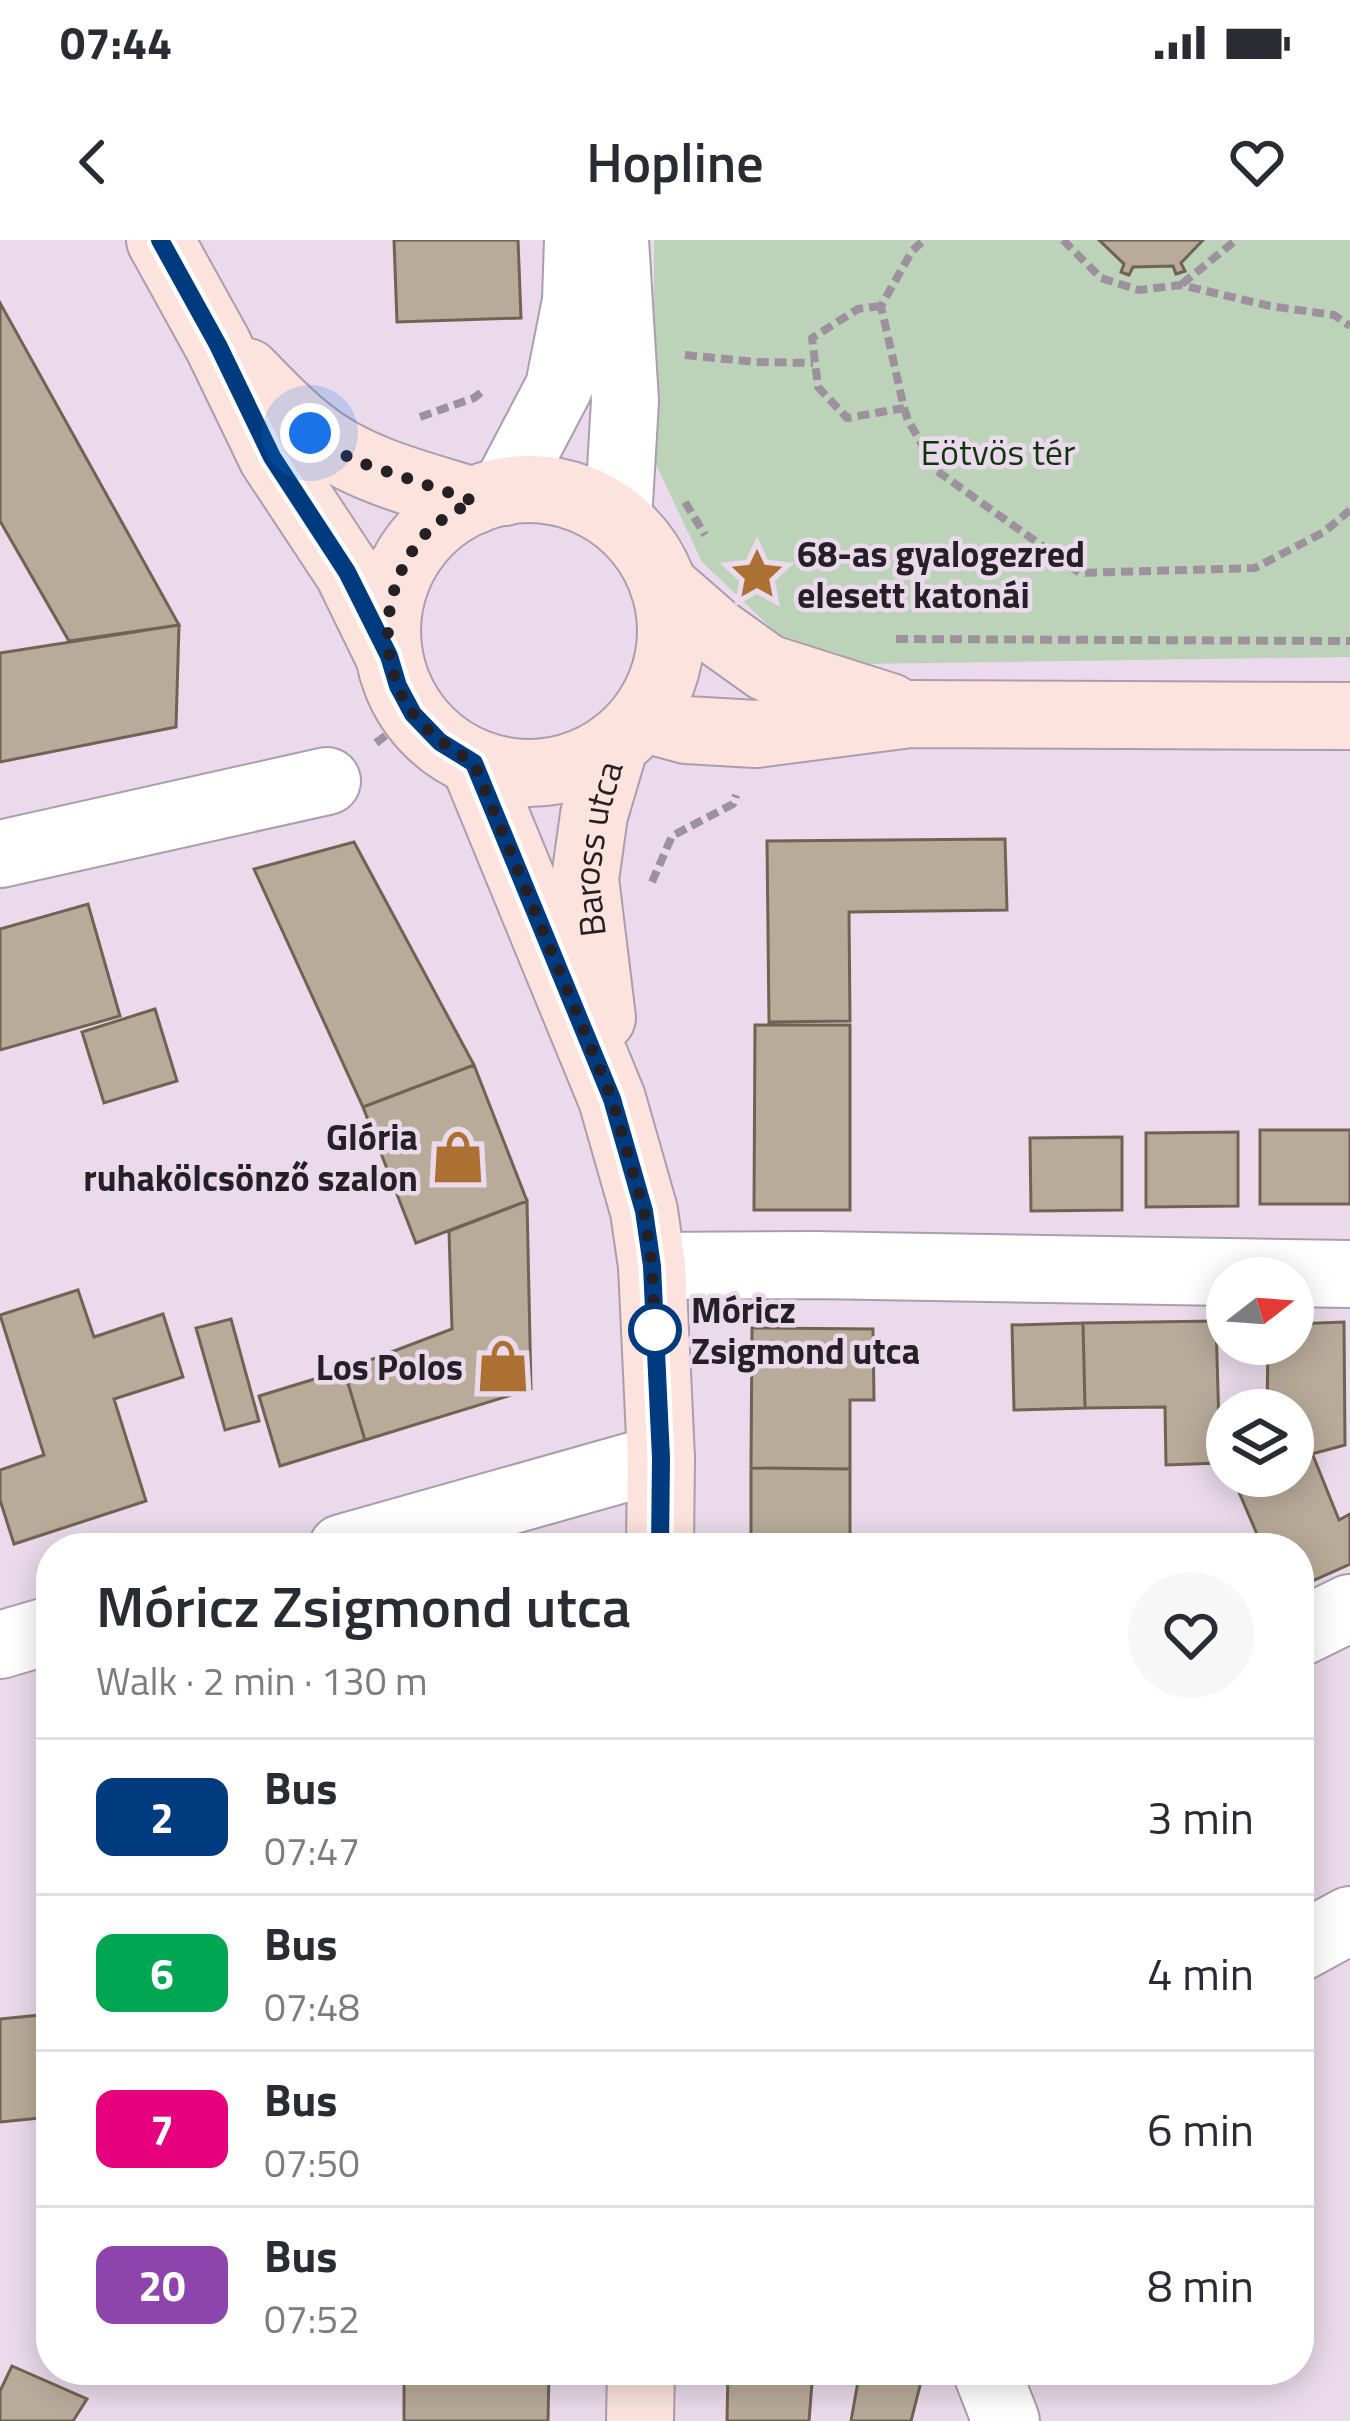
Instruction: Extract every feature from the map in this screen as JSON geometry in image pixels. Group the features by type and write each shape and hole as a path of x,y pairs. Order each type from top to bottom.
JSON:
{"street":[{"path":"160,240 272,457 347,572 413,714 440,742 474,763 533,774 562,770 591,760 628,731 657,694 671,640 669,612 686,564"},
{"path":"489,496 559,387 576,301 578,240"},
{"path":"615,240 625,401 618,520"},
{"path":"218,345 310,433 353,460 489,496"},
{"path":"389,656 392,592 405,563 422,537 446,516 489,496 536,489 566,494 618,520 652,560 686,564"},
{"path":"686,564 718,633 767,668 910,714"},
{"path":"628,731 756,734 910,714 1350,716"},
{"name":"Baross utca","path":"612,1099 585,879 594,815 628,731"},
{"name":"Baross utca","path":"474,763 612,1099 644,1211 652,1266 660,1533"},
{"path":"0,854 327,781"},
{"path":"652,1266 1350,1274"},
{"path":"395,1533 661,1458"},
{"path":"1314,1626 1350,1608"},
{"path":"0,1645 36,1634"},
{"path":"1314,1940 1350,1920"},
{"path":"640,2421 641,2385"},
{"path":"992,2385 1006,2421"}],"path":[{"path":"924,240 912,250 881,306 908,420 938,471 1080,572 1255,568 1324,532 1350,510"},
{"path":"1063,240 1102,278 1139,290 1181,284 1270,306 1334,315 1350,326"},
{"path":"1181,284 1236,240"},
{"path":"881,306 858,309 812,338 818,387 847,418 904,408"},
{"path":"666,351 756,362 814,363"},
{"path":"409,418 426,417 474,398 511,370 559,387"},
{"path":"681,482 686,504 686,564"},
{"path":"879,639 1350,641"},
{"path":"645,899 672,836 733,804 756,734"}],"green space":[{"name":"Eötvös tér","path":"654,240 1350,240 1350,657 859,664 796,652 702,562 654,460"}],"building":[{"path":"394,240 518,240 521,318 397,322"},
{"path":"1099,240 1203,240 1181,263 1185,271 1176,274 1173,266 1133,267 1129,275 1121,272 1124,264"},
{"path":"0,303 179,625 69,641 0,521"},
{"path":"179,625 176,727 0,762 0,653"},
{"path":"1005,839 1007,910 849,912 850,1021 769,1022 767,841"},
{"path":"354,842 474,1065 363,1107 254,869"},
{"path":"88,904 120,1016 0,1050 0,929"},
{"path":"155,1009 177,1081 104,1103 82,1032"},
{"path":"755,1025 850,1025 850,1210 754,1210"},
{"path":"474,1065 527,1201 416,1243 363,1107"},
{"path":"1260,1130 1350,1130 1350,1204 1260,1204"},
{"path":"1238,1132 1238,1206 1146,1207 1146,1133"},
{"path":"1122,1137 1122,1210 1031,1211 1030,1138"},
{"path":"527,1201 531,1389 365,1440 344,1370 452,1329 449,1231"},
{"path":"78,1290 94,1337 163,1314 183,1377 114,1399 146,1501 36,1533 14,1544 0,1500 0,1470 44,1455 0,1315"},
{"path":"231,1319 259,1421 225,1430 196,1328"},
{"path":"1206,1321 1206,1365 1217,1365 1218,1389 1206,1389 1206,1464 1166,1465 1165,1407 1085,1408 1083,1323"},
{"path":"1344,1322 1345,1445 1314,1453 1314,1389 1267,1389 1268,1365 1314,1365 1314,1323"},
{"path":"1083,1323 1085,1408 1014,1410 1012,1325"},
{"path":"752,1328 873,1329 874,1400 850,1400 850,1469 751,1468"},
{"path":"344,1370 365,1440 280,1466 259,1396"},
{"path":"1314,1458 1339,1520 1350,1514 1350,1564 1314,1580 1314,1533 1257,1533 1241,1497 1314,1497"},
{"path":"751,1468 850,1469 850,1533 751,1533"},
{"path":"36,2015 36,2118 0,2122 0,2019"},
{"path":"12,2366 36,2377 36,2385 55,2385 87,2399 73,2421 0,2421 0,2391"},
{"path":"404,2385 549,2385 548,2421 404,2421"},
{"path":"728,2385 812,2385 809,2421 727,2421"},
{"path":"857,2385 920,2385 911,2421 851,2421"}],"bus line":[{"name":"2","path":"160,240 272,457 347,572 413,714 440,742 474,763 612,1099 644,1211 652,1266 660,1533"}],"place":[{"name":"68-as gyalogezred elesett katonái","path":"757,574"},
{"name":"Glória ruhakölcsönző szalon","path":"458,1157"},
{"name":"Móricz Zsigmond utca","path":"655,1330"},
{"name":"Los Polos","path":"503,1366"}],"route":[{"path":"310,433 353,460 474,501 446,516 422,537 405,563 392,592 389,656 413,714 440,742 474,763 612,1099 644,1211 655,1330"}]}
